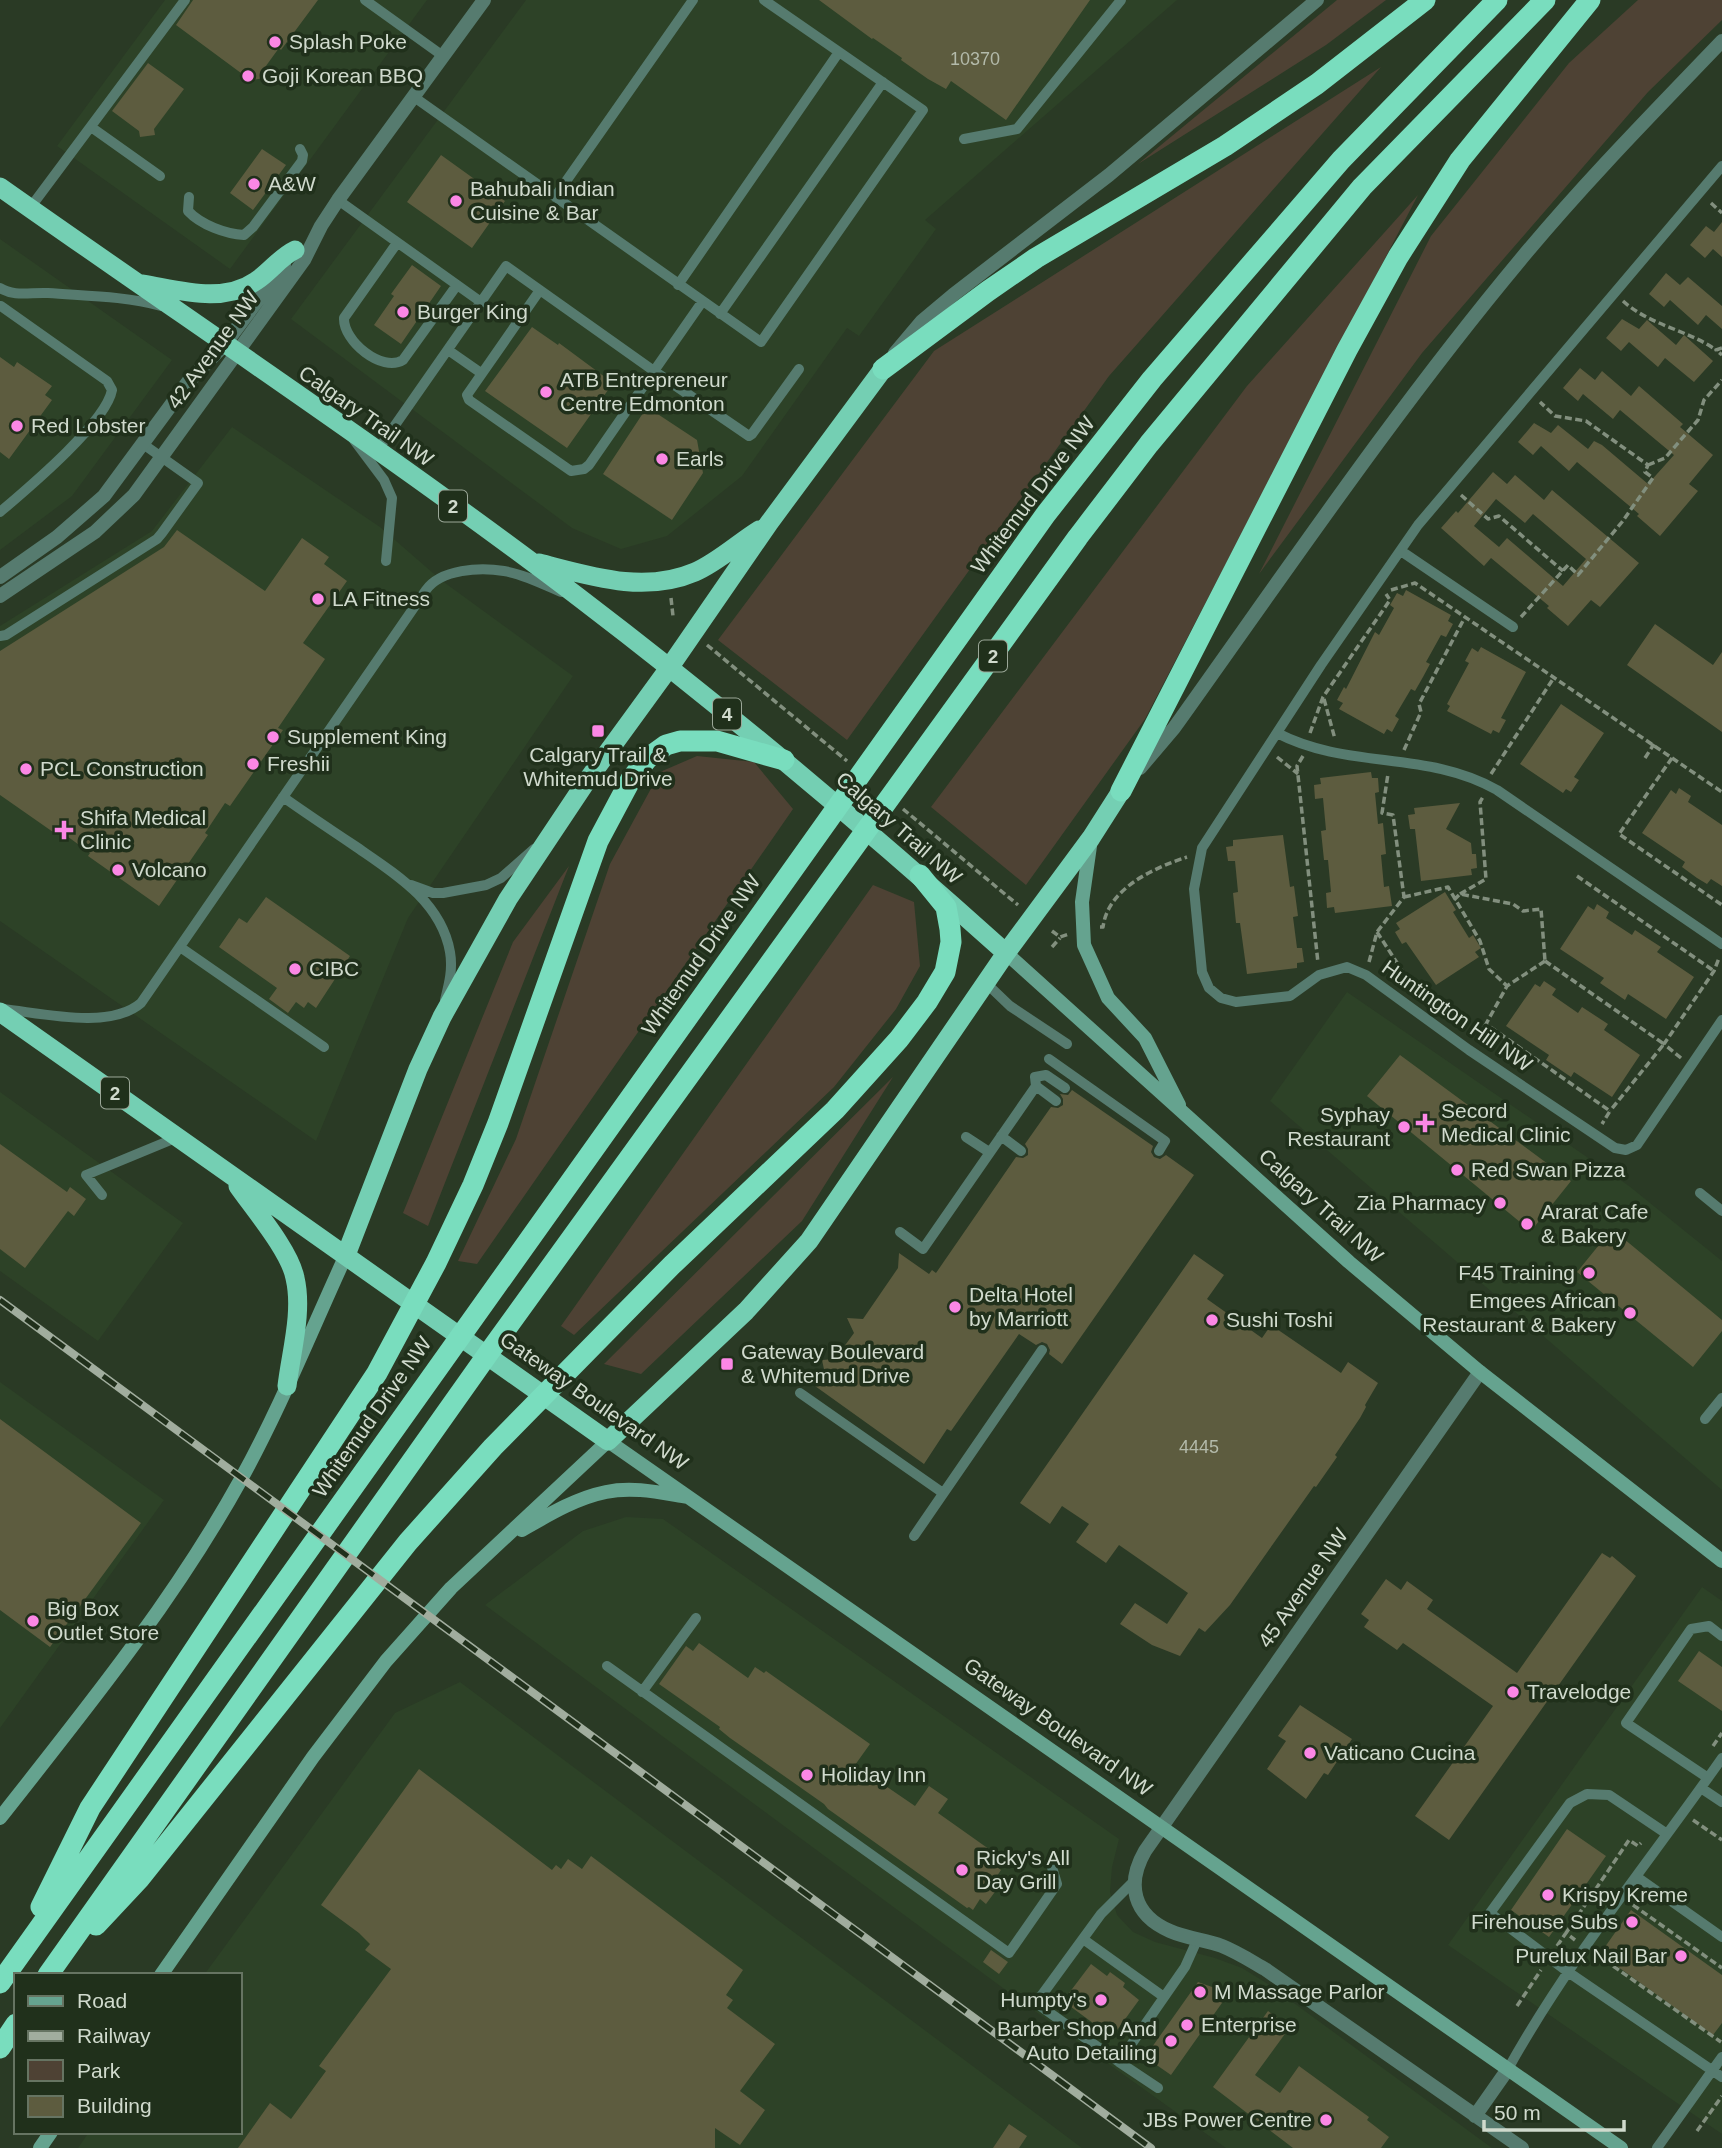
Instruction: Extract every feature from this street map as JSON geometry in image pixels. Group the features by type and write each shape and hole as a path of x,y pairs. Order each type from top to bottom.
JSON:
{"highway":[{"path":"345,1255 418,1069 442,1017 485,937 550,835 769,523 883,369 1036,258 1225,146 1317,84 1425,0"},
{"name":"Whitemud Drive NW","path":"0,1983 1046,514 1152,379 1341,160 1497,0"},
{"name":"2","path":"50,1973 490,1352 1070,548 1149,444 1362,187 1545,0"},
{"path":"608,1441 746,1311 809,1241 1006,953 1091,838 1121,791 1317,408 1398,257 1460,160 1590,0"},
{"name":"Calgary Trail NW","path":"0,187 377,451 582,599 784,760 920,875 1006,953"},
{"path":"138,283 200,293 239,290 258,280 295,250"},
{"path":"529,561 620,582 667,580 696,571 769,523"},
{"path":"13,1964 90,1808 377,1373 436,1263 473,1185 498,1123 597,841 625,788 648,758 666,745 680,741 717,740 784,760"},
{"path":"51,1973 140,1878 408,1542 500,1438 672,1265 835,1110 899,1039 937,987 945,972 951,942 946,907 920,875"},
{"name":"Gateway Boulevard NW","path":"0,1011 608,1441"},
{"path":"229,1173 279,1244 295,1277 296,1314 287,1386"},
{"path":"0,2048 14,2027"}],"main road":[{"path":"1091,838 1082,902 1084,945 1108,998 1145,1038 1183,1113"},
{"name":"Calgary Trail NW","path":"1006,953 1349,1262 1480,1372 1722,1561"},
{"path":"0,1818 119,1666 187,1569 242,1479 345,1255"},
{"path":"162,1973 355,1699 402,1642 451,1588 608,1441"},
{"name":"Gateway Boulevard NW","path":"608,1441 692,1497 1621,2148"},
{"path":"451,1588 508,1538 553,1512 590,1496 630,1490 692,1497"}],"street":[{"name":"42 Avenue NW","path":"0,577 57,537 104,496 188,382 230,348 304,260 338,200 484,0"},
{"path":"883,369 922,321 1108,175 1312,2"},
{"path":"1121,791 1174,728 1379,440 1495,291 1610,157 1722,41"},
{"name":"42 Avenue NW","path":"0,596 95,531 118,512 162,458 295,250 321,226"},
{"name":"45 Avenue NW","path":"1162,1827 1480,1372"},
{"path":"1162,1827 1135,1868 1133,1882 1140,1907 1152,1920 1172,1932 1222,1946 1265,1969 1522,2148"},
{"path":"1475,2116 1508,2069"}],"lane":[{"path":"30,208 185,0"},
{"path":"365,0 443,56"},
{"path":"555,197 693,0"},
{"path":"414,97 761,342 922,110 764,0"},
{"path":"964,139 1017,129 1121,0"},
{"path":"678,285 839,52"},
{"path":"720,314 883,82"},
{"path":"91,127 160,176"},
{"path":"189,197 188,211 195,218 222,230 244,235 253,227 302,161 300,149"},
{"name":"Huntington Hill NW","path":"1722,166 1451,485 1401,551 1321,665 1201,852 1194,889 1202,972 1209,988 1220,998 1236,1002 1290,996 1319,975 1347,967 1366,975 1469,1050 1615,1148 1626,1150 1637,1145 1722,1020"},
{"path":"338,200 481,302"},
{"path":"397,243 348,310 345,332 354,343 382,362 397,363 408,355 457,285"},
{"path":"377,451 506,266 748,436 799,369"},
{"path":"0,512 78,441 108,401 112,390 107,381 1,307 5,290 139,300 177,310"},
{"path":"540,290 467,395 469,400 566,469 578,471 589,465 702,302"},
{"path":"448,350 481,373"},
{"path":"345,429 384,480 392,498 386,561"},
{"path":"0,636 6,635 157,539 162,533 198,483 143,444"},
{"path":"1401,551 1513,627"},
{"path":"0,1011 98,1017 132,1009 147,995 430,584 444,575 494,570 515,574 582,599"},
{"path":"1277,733 1330,752 1444,768 1471,775 1722,946"},
{"path":"283,797 409,884 430,907 449,946 452,968 442,1017"},
{"path":"409,884 433,892 485,886 501,878 550,835"},
{"path":"180,947 324,1047"},
{"path":"986,984 1010,1006 1067,1044"},
{"path":"1049,1059 1166,1141 1159,1151"},
{"path":"1025,1070 1056,1101"},
{"path":"900,1232 923,1249 1036,1082 1046,1075 1065,1088"},
{"path":"1001,1136 1021,1151"},
{"path":"102,1195 86,1175 178,1137"},
{"path":"967,1137 989,1152"},
{"path":"1700,1193 1722,1211"},
{"path":"914,1535 1042,1350"},
{"path":"800,1393 943,1493"},
{"path":"1705,1419 1722,1398"},
{"path":"642,1692 696,1618"},
{"path":"1722,1636 1709,1626 1691,1629 1626,1723 1704,1783 1722,1802"},
{"path":"607,1666 1009,1953 1057,1884 1051,1864"},
{"path":"1508,2069 1536,2019 1585,1947 1722,1758"},
{"path":"1667,1835 1609,1794 1587,1794 1570,1803 1490,1913 1568,1972 1722,2077"},
{"path":"1637,1877 1722,1937"},
{"path":"1133,1882 1101,1914 1036,2003 1158,2088"},
{"path":"1119,2062 1185,1967 1198,1938"},
{"path":"1083,1939 1164,1997"},
{"path":"1657,2148 1722,2057"}],"path":[{"path":"1616,293 1636,313 1700,339 1722,355"},
{"path":"1716,350 1722,348"},
{"path":"1513,627 1568,565 1578,575 1622,522 1653,478 1645,472 1648,465 1665,458 1698,420 1704,400 1722,380"},
{"path":"1531,393 1555,416 1586,422 1648,465"},
{"path":"1451,485 1488,519 1499,516 1563,570"},
{"path":"1310,746 1311,728 1323,697 1390,600 1384,592 1415,583 1722,792"},
{"path":"668,624 673,616 670,595"},
{"path":"673,616 678,620"},
{"path":"1404,897 1393,815 1382,813 1388,774 1399,762 1421,712 1419,704 1465,617"},
{"path":"706,644 789,712"},
{"path":"1454,900 1486,879 1480,802 1486,793 1486,783 1553,679"},
{"path":"1323,697 1335,739"},
{"path":"1645,758 1654,744"},
{"path":"1266,749 1299,776 1319,975"},
{"path":"1672,757 1619,834 1722,905"},
{"path":"943,842 1024,909"},
{"path":"1103,927 1110,906 1132,884 1161,866 1201,852"},
{"path":"1577,876 1714,971"},
{"path":"1366,975 1377,932 1404,897 1448,887 1480,941 1489,969 1507,986"},
{"path":"1460,894 1513,904 1523,911 1541,909 1545,961"},
{"path":"1052,931 1060,937"},
{"path":"1052,947 1060,937 1074,932"},
{"path":"1377,932 1417,992"},
{"path":"1602,1124 1664,1044 1714,971 1722,946"},
{"path":"1545,961 1507,986 1486,1024 1611,1111"},
{"path":"1545,961 1691,1065"},
{"path":"1630,1903 1722,1968"},
{"path":"1585,1947 1721,2040"},
{"path":"1698,2132 1722,2096"}],"shaded area":[{"path":"165,0 427,0 230,269 57,146"},
{"path":"526,0 1177,0 925,220 936,229 859,336 847,328 742,476 667,536 621,549 572,528 291,319"},
{"path":"0,239 172,360 72,496 0,550"},
{"path":"232,427 380,527 441,580 573,676 408,918 316,1141 0,921 0,626 152,531"},
{"path":"1347,992 1629,1186 1722,1261 1722,1490 1270,1101"},
{"path":"0,1092 183,1223 98,1341 0,1271"},
{"path":"0,1382 164,1500 0,1728"},
{"path":"626,1517 663,1519 1119,1839 1112,1867 1110,1892 1117,1915 1133,1932 1155,1942 1242,1968 1268,1984 1492,2148 1226,2148 1011,1994 485,1605 583,1531"},
{"path":"1702,1587 1722,1601 1722,2134 1448,1945"},
{"path":"460,1682 1082,2148 78,2148 88,2134 242,2134 242,1973 205,1973 395,1713"}],"green space":[{"path":"1337,0 1386,0 1326,45 1138,164"},
{"path":"1638,0 1722,0 1722,20 1648,92 1422,353 1259,574 1431,236 1569,63"},
{"path":"1381,67 1109,376 847,740 718,640 934,351"},
{"path":"1418,195 1145,719 1026,885 931,807 1247,386"},
{"path":"697,756 754,762 793,809 477,1264 458,1261 516,1139 610,864 660,772"},
{"path":"569,866 428,1226 403,1213 513,942"},
{"path":"873,885 914,902 920,966 896,1009 834,1087 574,1335 561,1326"},
{"path":"893,1077 802,1221 641,1374 604,1364"}],"building":[{"path":"193,0 318,0 263,70 264,78 246,81 245,76 176,25"},
{"path":"819,0 1090,0 1006,120 951,81 946,89 928,79"},
{"path":"148,63 184,89 154,129 155,135 140,137 139,131 112,111"},
{"name":"A&W","path":"262,149 286,165 253,210 230,193"},
{"name":"Bahubali Indian Cuisine & Bar","path":"441,155 505,201 472,248 407,202"},
{"path":"1722,222 1722,257 1713,249 1705,258 1690,245 1706,226 1714,232"},
{"name":"Burger King","path":"412,265 441,286 401,344 374,325 394,296 391,294"},
{"path":"1666,273 1680,285 1688,277 1722,306 1722,329 1706,315 1698,325 1670,300 1664,307 1649,294"},
{"path":"1622,319 1639,329 1647,320 1676,345 1684,335 1713,361 1694,382 1665,358 1658,367 1629,342 1621,351 1606,338"},
{"name":"ATB Entrepreneur Centre Edmonton","path":"532,327 558,345 559,343 613,383 567,448 485,391"},
{"name":"Red Lobster","path":"0,357 14,367 17,362 52,386 45,395 52,400 9,459 0,452"},
{"path":"1580,368 1595,380 1602,371 1631,396 1639,386 1683,424 1680,427 1713,455 1689,484 1698,491 1660,536 1637,516 1639,514 1577,462 1569,471 1541,446 1533,455 1518,442 1534,423 1551,433 1558,425 1588,449 1594,441 1602,445 1648,484 1674,455 1620,410 1613,419 1583,394 1578,401 1563,388"},
{"path":"647,407 697,440 703,473 672,520 603,474"},
{"path":"1493,472 1507,484 1515,475 1544,500 1552,490 1639,563 1600,607 1591,600 1568,626 1547,608 1549,606 1491,558 1484,566 1441,528 1456,511 1458,513","holes":["1496,499 1525,523 1533,514 1586,559 1563,586 1507,538 1499,547 1474,526"]},
{"path":"177,530 265,591 302,538 329,557 324,564 347,581 303,643 325,659 278,728 283,730 230,806 225,803 205,833 208,835 159,906 88,856 90,853 56,828 53,832 0,795 0,651 164,547"},
{"path":"1406,590 1451,615 1448,621 1453,624 1446,637 1441,635 1426,662 1430,664 1423,677 1415,691 1411,689 1395,716 1399,719 1392,732 1387,729 1384,734 1339,709 1343,703 1337,700 1344,687 1346,689 1375,632 1379,635 1394,608 1390,605 1397,593 1403,596"},
{"path":"1655,624 1713,665 1722,652 1722,732 1627,665"},
{"path":"1481,647 1526,672 1501,718 1506,720 1499,733 1493,730 1491,734 1447,711 1450,706 1447,704 1469,663 1465,661 1472,648 1478,652"},
{"path":"1561,704 1604,733 1574,777 1579,780 1571,792 1566,789 1563,793 1520,764"},
{"path":"1371,772 1372,778 1378,778 1379,792 1375,793 1378,824 1383,823 1386,854 1381,855 1384,887 1389,886 1392,906 1335,913 1334,907 1327,908 1326,893 1331,892 1328,860 1324,860 1321,831 1326,830 1323,798 1315,799 1314,785 1321,784 1320,778"},
{"path":"1679,788 1691,796 1688,802 1722,825 1722,886 1711,879 1707,884 1697,878 1682,867 1685,862 1642,833 1671,790 1676,794"},
{"path":"1460,803 1446,829 1471,843 1472,854 1476,854 1477,868 1471,869 1472,875 1421,881 1415,829 1410,829 1408,815 1415,814 1414,808"},
{"path":"1283,835 1290,887 1294,886 1298,916 1293,917 1297,948 1302,948 1304,962 1297,963 1297,968 1247,974 1240,923 1236,923 1233,893 1238,892 1235,861 1228,861 1226,847 1233,846 1233,840"},
{"path":"1445,892 1456,910 1453,912 1469,938 1473,935 1481,948 1475,952 1479,957 1436,985 1406,942 1402,944 1395,932 1400,929 1396,923"},
{"name":"CIBC","path":"266,897 350,956 316,1008 308,1002 304,1008 296,1002 288,1013 269,999 277,988 219,947 239,918 247,923"},
{"path":"1597,904 1609,912 1606,918 1632,935 1635,930 1661,947 1657,952 1694,977 1666,1019 1628,994 1625,1000 1600,983 1604,978 1560,949 1588,906 1594,910"},
{"path":"1544,981 1556,989 1552,995 1578,1013 1582,1007 1608,1024 1604,1030 1640,1055 1612,1097 1574,1072 1571,1077 1546,1060 1549,1055 1506,1026 1535,984 1540,987"},
{"path":"1400,1055 1571,1181 1531,1231 1367,1096"},
{"name":"Delta Hotel by Marriott","path":"1072,1090 1153,1146 1151,1152 1154,1157 1160,1159 1166,1155 1194,1175 1062,1364 1049,1354 1047,1344 1042,1342 1036,1345 1019,1334 951,1431 947,1429 924,1464 815,1386 825,1374 822,1360 835,1359 854,1333 847,1318 863,1319 898,1268 899,1253 929,1274 932,1270 936,1273 1016,1157 1023,1158 1028,1155 1025,1144 1051,1107 1058,1108 1063,1105 1060,1094 1068,1095"},
{"path":"0,1144 67,1192 70,1187 86,1199 74,1216 68,1211 25,1268 0,1249"},
{"path":"1612,1229 1722,1320 1722,1331 1693,1367 1577,1272"},
{"path":"1194,1254 1224,1275 1207,1299 1262,1338 1271,1325 1341,1373 1348,1362 1378,1383 1360,1418 1335,1455 1337,1457 1316,1487 1314,1486 1230,1605 1205,1632 1199,1628 1180,1656 1152,1645 1120,1624 1135,1603 1167,1624 1188,1593 1119,1545 1106,1563 1076,1542 1089,1524 1062,1506 1050,1524 1020,1503"},
{"path":"0,1419 141,1523 50,1647 0,1610"},
{"name":"Travelodge","path":"1602,1553 1610,1558 1612,1556 1636,1576 1449,1840 1415,1816 1493,1706 1403,1643 1397,1650 1364,1627 1369,1620 1361,1614 1386,1579 1401,1590 1407,1581 1433,1600 1427,1609 1517,1673"},
{"path":"699,1643 748,1678 755,1667 764,1673 766,1671 870,1744 855,1765 915,1806 929,1786 948,1799 938,1813 1003,1859 997,1867 1001,1870 991,1885 997,1889 986,1904 980,1899 973,1910 967,1908 659,1684 686,1646 693,1651"},
{"path":"1699,1651 1722,1667 1722,1711 1678,1681"},
{"name":"Vaticano Cucina","path":"1300,1705 1352,1739 1328,1775 1324,1773 1306,1799 1267,1769 1286,1741 1278,1736"},
{"path":"419,1769 552,1870 556,1865 561,1869 568,1859 582,1869 591,1856 743,1970 726,1995 733,2000 727,2008 775,2044 740,2091 765,2110 740,2145 715,2128 715,2148 238,2148 270,2103 291,2119 326,2071 319,2066 391,1969 365,1950 370,1944 359,1933 321,1905"},
{"path":"1567,1829 1606,1856 1549,1937 1511,1910"},
{"path":"1631,1910 1722,1975 1722,2023 1713,2035 1600,1954"},
{"path":"991,1950 1008,1962 999,1974 983,1962"},
{"name":"Humpty's","path":"1091,1964 1107,1976 1110,1972 1125,1983 1123,1987 1139,2000 1112,2037 1063,2001"},
{"name":"Enterprise","path":"1198,1982 1229,1993 1171,2075 1145,2057"},
{"path":"1268,2011 1290,2027 1255,2075 1280,2093 1299,2066 1369,2117 1367,2120 1389,2137 1381,2148 1293,2148 1213,2087"},
{"path":"1009,2124 1027,2136 1019,2148 993,2148"}],"railway":[{"path":"0,1300 1151,2148"}],"place":[{"name":"Splash Poke","path":"275,42"},
{"name":"Goji Korean BBQ","path":"248,76"},
{"name":"A&W","path":"254,184"},
{"name":"Bahubali Indian Cuisine & Bar","path":"456,201"},
{"name":"Burger King","path":"403,312"},
{"name":"ATB Entrepreneur Centre Edmonton","path":"546,392"},
{"name":"Red Lobster","path":"17,426"},
{"name":"Earls","path":"662,459"},
{"name":"LA Fitness","path":"318,599"},
{"name":"Calgary Trail & Whitemud Drive","path":"598,731"},
{"name":"Supplement King","path":"273,737"},
{"name":"Freshii","path":"253,764"},
{"name":"PCL Construction","path":"26,769"},
{"name":"Shifa Medical Clinic","path":"64,830"},
{"name":"Volcano","path":"118,870"},
{"name":"CIBC","path":"295,969"},
{"name":"Secord Medical Clinic","path":"1425,1123"},
{"name":"Syphay Restaurant","path":"1404,1127"},
{"name":"Red Swan Pizza","path":"1457,1170"},
{"name":"Zia Pharmacy","path":"1500,1203"},
{"name":"Ararat Cafe & Bakery","path":"1527,1224"},
{"name":"F45 Training","path":"1589,1273"},
{"name":"Delta Hotel by Marriott","path":"955,1307"},
{"name":"Emgees African Restaurant & Bakery","path":"1630,1313"},
{"name":"Sushi Toshi","path":"1212,1320"},
{"name":"Gateway Boulevard & Whitemud Drive","path":"727,1364"},
{"name":"Big Box Outlet Store","path":"33,1621"},
{"name":"Travelodge","path":"1513,1692"},
{"name":"Vaticano Cucina","path":"1310,1753"},
{"name":"Holiday Inn","path":"807,1775"},
{"name":"Ricky's All Day Grill","path":"962,1870"},
{"name":"Krispy Kreme","path":"1548,1895"},
{"name":"Firehouse Subs","path":"1632,1922"},
{"name":"Purelux Nail Bar","path":"1681,1956"},
{"name":"M Massage Parlor","path":"1200,1992"},
{"name":"Humpty's","path":"1101,2000"},
{"name":"Enterprise","path":"1187,2025"},
{"name":"Barber Shop And Auto Detailing","path":"1171,2041"},
{"name":"JBs Power Centre","path":"1326,2120"}]}
